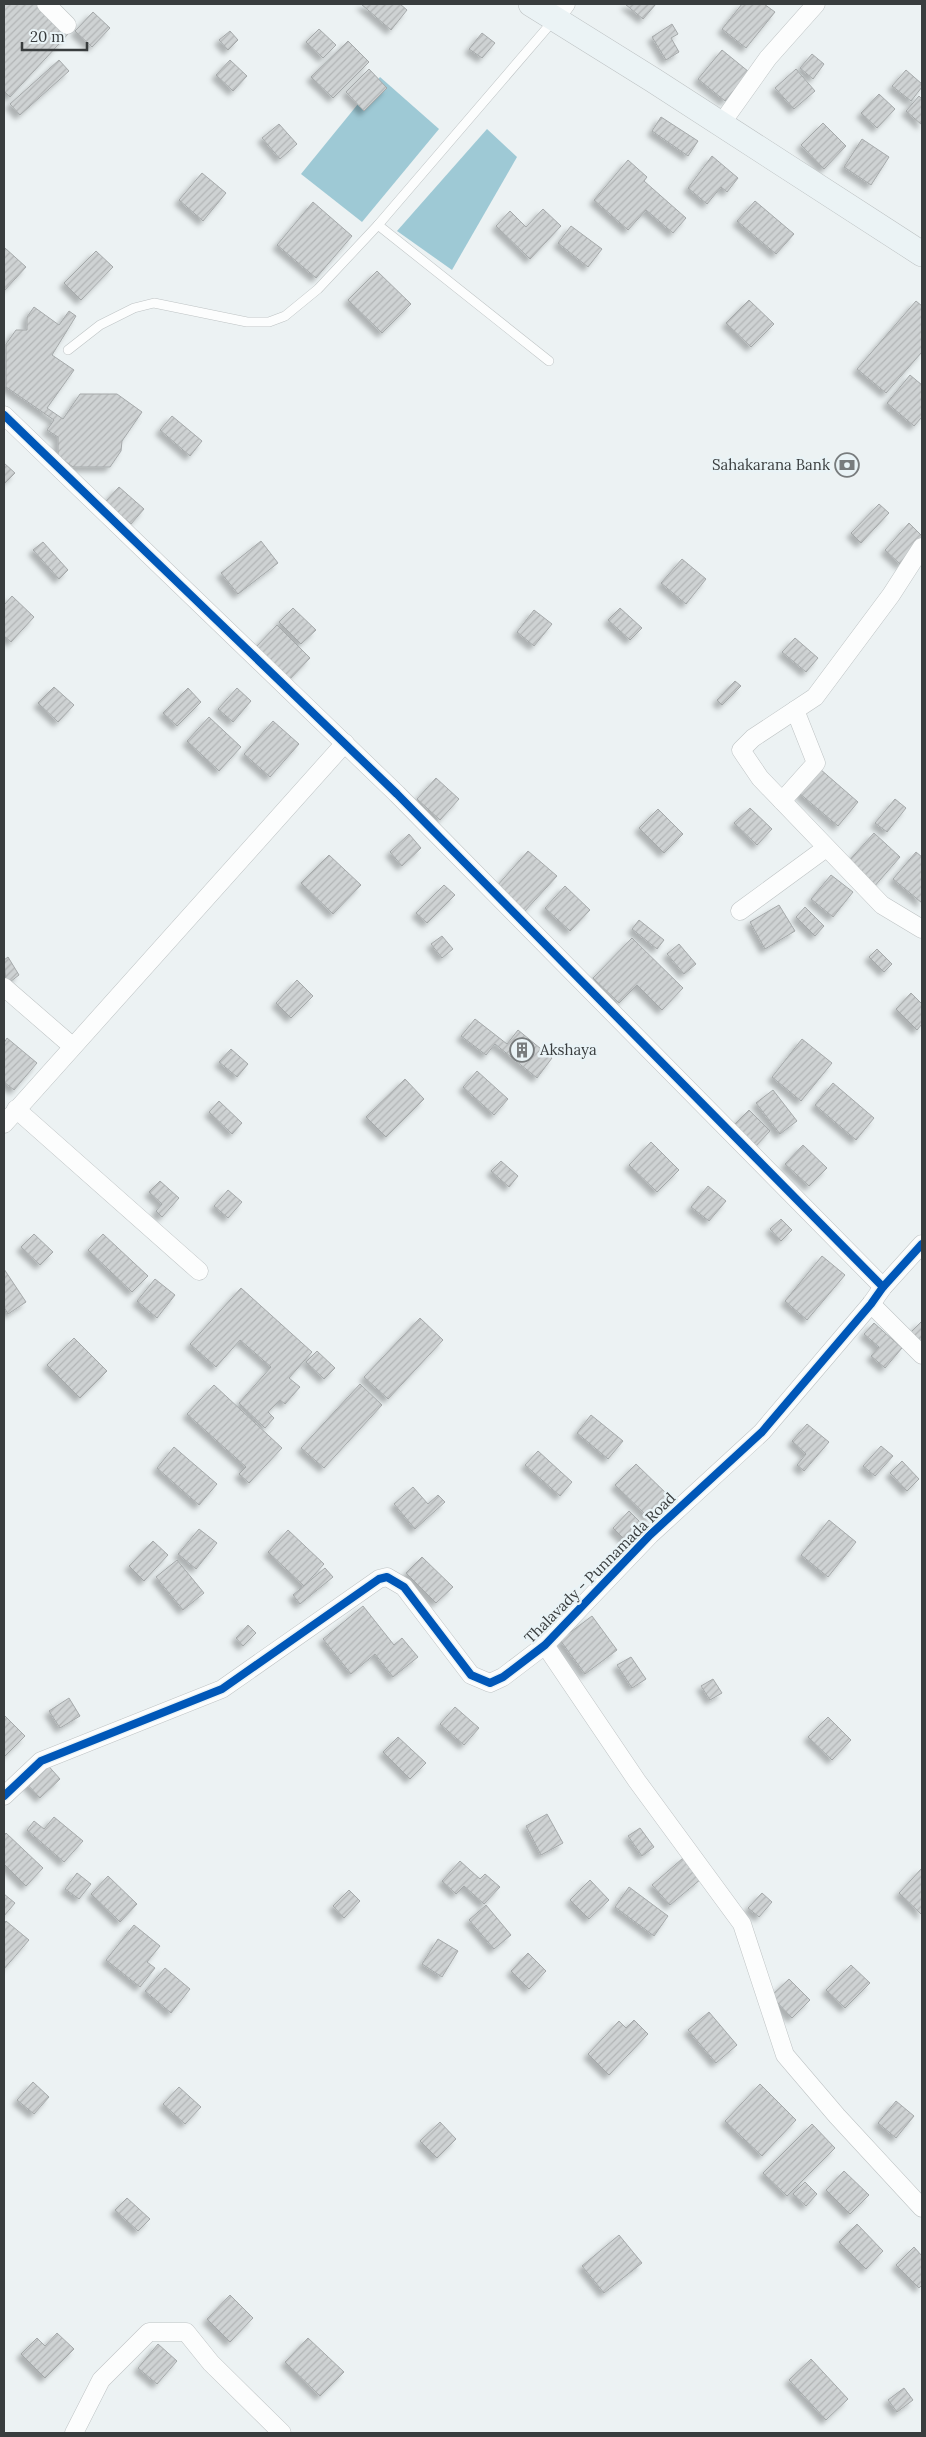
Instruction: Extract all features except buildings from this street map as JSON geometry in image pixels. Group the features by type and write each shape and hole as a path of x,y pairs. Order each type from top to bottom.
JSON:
{"main road":[{"path":"531,4 561,11 721,124 922,254"}],"street":[{"path":"46,4 67,25"},
{"path":"721,124 768,58 816,4"},
{"path":"4,415 345,743 883,1287"},
{"path":"922,547 891,595 815,697 753,738 742,750 760,778 882,906 922,929"},
{"path":"782,801 816,763 795,710"},
{"path":"4,1124 345,743"},
{"path":"740,911 826,848"},
{"path":"4,987 72,1046"},
{"path":"16,1109 199,1271"},
{"name":"Thalavady - Punnamada Road","path":"4,1796 41,1761 222,1690 379,1579 387,1577 404,1587 471,1675 490,1683 504,1677 546,1645 650,1535 762,1432 871,1304 883,1287 922,1244"},
{"path":"871,1304 922,1355"},
{"path":"546,1645 638,1781 742,1924 785,2056 836,2116 922,2208"},
{"path":"74,2433 100,2380 149,2332 186,2332 211,2363 282,2433"}],"lane":[{"path":"68,350 100,325 134,308 154,303 247,322 269,322 285,316 318,289 378,225 561,11"},
{"path":"378,225 549,361"}],"water":[{"path":"380,77 439,129 362,222 301,174"},
{"path":"487,129 517,157 452,270 397,231"}],"cycle path":[{"path":"4,415 397,794 883,1287"},
{"path":"4,1796 41,1761 222,1689 379,1579 387,1577 404,1587 471,1675 490,1683 503,1677 545,1645 650,1535 762,1432 871,1304 883,1287 922,1244"}],"place":[{"name":"Sahakarana Bank","path":"847,465"},
{"name":"Akshaya","path":"522,1050"}]}
